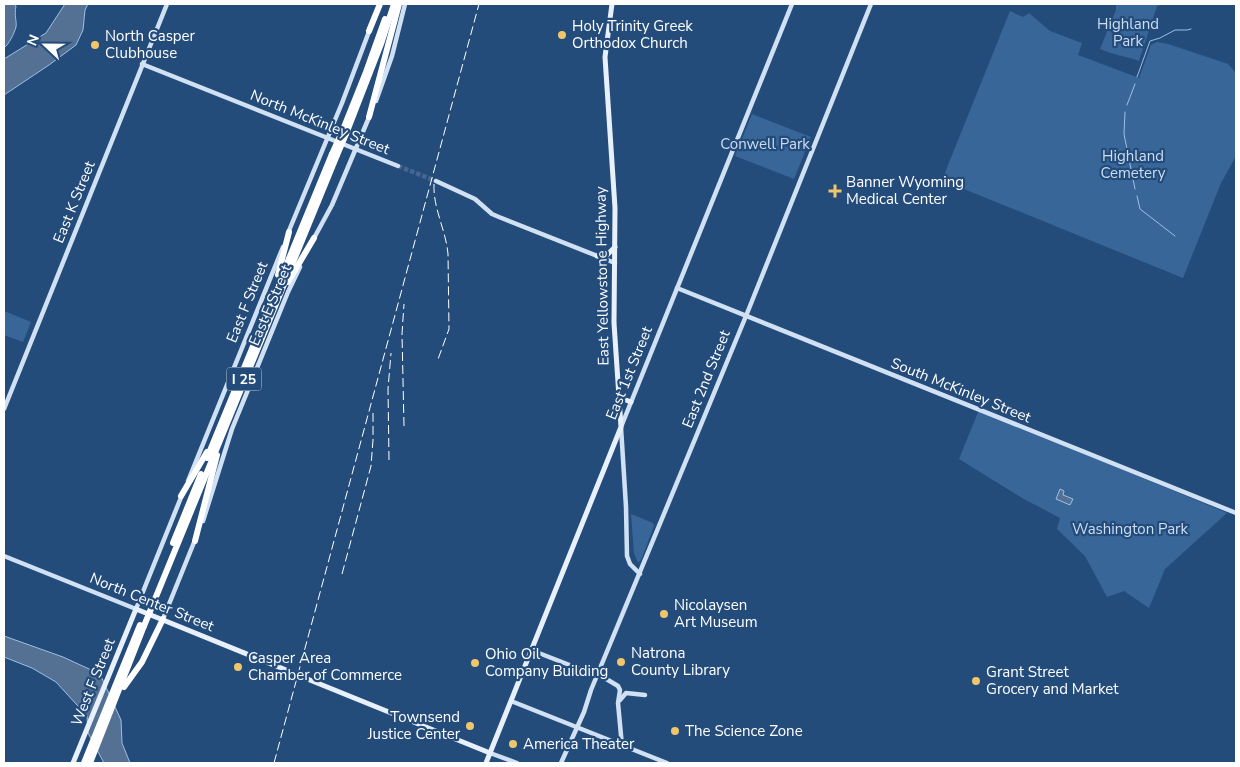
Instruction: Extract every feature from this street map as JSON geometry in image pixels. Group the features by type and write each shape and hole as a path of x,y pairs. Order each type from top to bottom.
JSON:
{"highway":[{"path":"369,31 379,4"},
{"name":"I 25","path":"344,133 390,4"},
{"name":"I 25","path":"90,763 90,748 381,44 394,4"},
{"path":"369,117 399,4"},
{"path":"267,318 289,232"},
{"path":"267,318 314,238"},
{"path":"181,496 220,431"},
{"path":"195,541 220,431"},
{"path":"117,697 142,662 163,620"},
{"name":"I 25","path":"90,754 117,697 142,625"},
{"path":"83,763 90,754"}],"main road":[{"name":"East K Street","path":"4,409 167,4"},
{"name":"East E Street","path":"163,620 195,541 236,420 288,292 332,205 369,117 389,66 405,4"},
{"name":"East Yellowstone Highway","path":"612,4 605,56 615,208 614,323 626,507 627,556 630,564 640,574"},
{"name":"East 1st Street","path":"486,763 792,4"},
{"name":"East 2nd Street","path":"561,763 746,316 871,4"},
{"name":"East F Street","path":"136,609 328,138 369,31"},
{"name":"North McKinley Street","path":"142,64 398,166"},
{"path":"436,181 475,199 492,214 615,262"},
{"path":"597,256 607,255 615,246"},
{"name":"South McKinley Street","path":"677,288 1236,513"},
{"path":"618,397 631,402"},
{"name":"North Center Street","path":"4,556 291,672"},
{"name":"West F Street","path":"73,763 136,609"},
{"path":"531,650 598,675 620,689 618,703 622,746"},
{"path":"300,676 517,763"},
{"path":"618,703 626,693 645,695"},
{"path":"511,701 667,763"}],"green space":[{"name":"Highland Park","path":"1116,4 1164,4 1157,6 1139,61 1100,49 1116,10"},
{"name":"Highland Cemetery","path":"1010,11 1023,17 1029,13 1050,31 1082,43 1078,55 1139,78 1151,45 1157,42 1228,64 1236,73 1236,156 1221,183 1183,278 942,180"},
{"name":"Conwell Park","path":"752,114 811,137 794,179 735,156"},
{"path":"4,311 31,322 23,342 4,335"},
{"name":"Washington Park","path":"979,410 1227,513 1165,569 1149,608 1124,591 1107,597 1085,556 1057,529 1060,518 1022,498 959,459"},
{"path":"631,514 653,523 654,526 641,560 638,563 634,553"}],"shaded area":[{"path":"4,4 14,4 16,6 16,25 11,39 4,48"},
{"path":"65,4 88,4 85,10 83,30 76,45 4,95 4,59 46,33"},
{"path":"1060,489 1064,491 1063,495 1073,499 1070,505 1056,499"},
{"path":"4,636 63,657 100,674 121,720 122,743 130,763 104,763 88,733 87,716 56,682 32,668 4,657"}],"waterway":[{"path":"1137,77 1150,41 1175,30 1191,29"},
{"path":"1127,105 1135,84"},
{"path":"1125,112 1124,134 1135,189"},
{"path":"1137,196 1140,209 1175,236"}],"tunnel":[{"path":"398,166 436,181"},
{"path":"291,672 300,676"}],"railway":[{"path":"274,763 479,4"},
{"path":"434,184 435,202 448,254 449,329 437,362"},
{"path":"404,304 402,334 404,426"},
{"path":"389,460 388,389 391,353"},
{"path":"342,574 371,466 373,413"}],"place":[{"name":"Holy Trinity Greek Orthodox Church","path":"562,35"},
{"name":"North Casper Clubhouse","path":"95,45"},
{"name":"Banner Wyoming Medical Center","path":"835,191"},
{"name":"Nicolaysen Art Museum","path":"664,614"},
{"name":"Natrona County Library","path":"621,662"},
{"name":"Ohio Oil Company Building","path":"475,663"},
{"name":"Casper Area Chamber of Commerce","path":"238,667"},
{"name":"Grant Street Grocery and Market","path":"976,681"},
{"name":"Townsend Justice Center","path":"470,726"},
{"name":"The Science Zone","path":"675,731"},
{"name":"America Theater","path":"513,744"}]}
